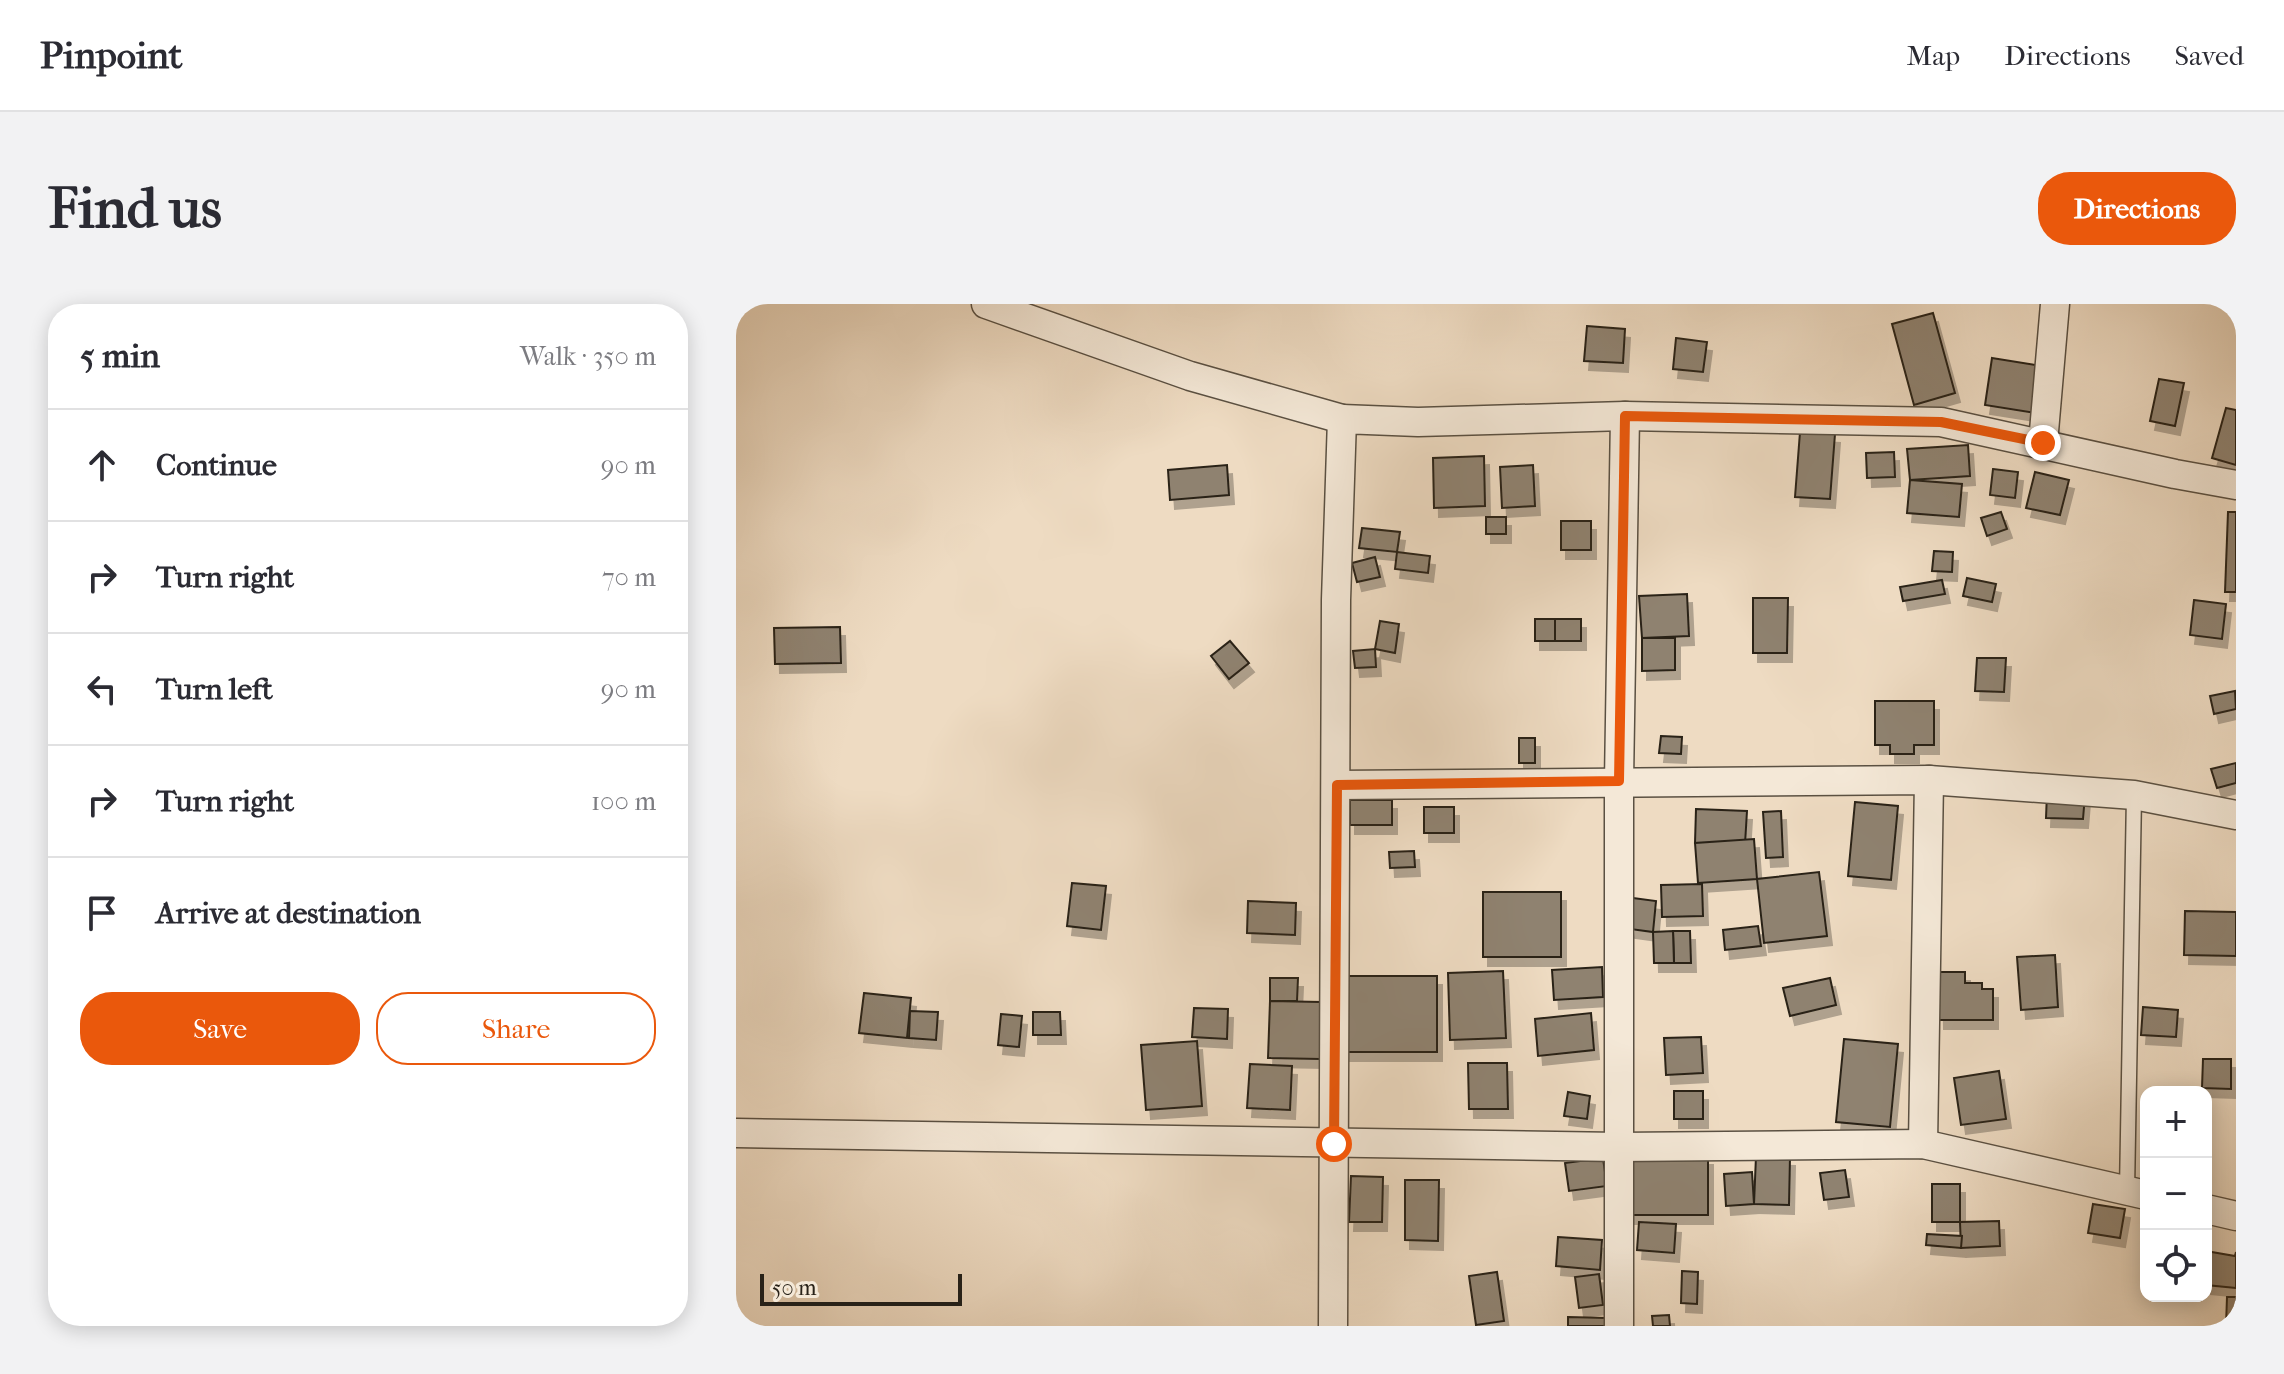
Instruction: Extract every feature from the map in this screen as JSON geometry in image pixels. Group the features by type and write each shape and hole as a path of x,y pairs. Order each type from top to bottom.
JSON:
{"street":[{"path":"986,304 1190,376 1342,419 1418,422 1625,416 1941,422 2236,485"},
{"path":"2043,443 2055,304"},
{"path":"1619,1326 1619,781 1625,416"},
{"path":"1333,1326 1336,600 1342,419"},
{"path":"1337,785 1929,780 2134,795 2236,815"},
{"path":"1923,1144 1929,780"},
{"path":"736,1133 1619,1147 1923,1144 2136,1193"},
{"path":"2212,1210 2236,1216"}],"lane":[{"path":"2134,795 2136,1193"}],"building":[{"path":"1933,313 1955,393 1914,405 1892,324"},
{"path":"1587,326 1625,329 1623,363 1584,361"},
{"path":"1676,338 1707,342 1703,372 1673,369"},
{"path":"1992,358 2042,366 2035,413 1985,405"},
{"path":"2159,379 2184,383 2175,426 2150,421"},
{"path":"2226,408 2236,410 2236,465 2212,458"},
{"path":"1800,432 1835,434 1830,499 1795,497"},
{"path":"1968,445 1970,476 1910,480 1907,449"},
{"path":"1894,452 1895,477 1867,478 1866,453"},
{"path":"1484,456 1485,506 1434,508 1433,458"},
{"path":"1227,465 1229,495 1170,500 1168,470"},
{"path":"1533,465 1535,506 1502,508 1500,467"},
{"path":"1993,469 2018,472 2015,498 1990,495"},
{"path":"2035,472 2069,480 2060,515 2026,508"},
{"path":"1910,480 1962,484 1959,517 1907,513"},
{"path":"2001,512 2007,529 1987,536 1981,518"},
{"path":"2228,512 2236,512 2236,592 2225,592"},
{"path":"1486,517 1506,517 1506,534 1486,534"},
{"path":"1561,521 1591,521 1591,550 1561,550"},
{"path":"1362,528 1400,532 1397,552 1359,548"},
{"path":"1934,551 1953,552 1952,572 1932,571"},
{"path":"1397,552 1430,556 1428,573 1395,569"},
{"path":"1375,557 1380,577 1357,582 1352,563"},
{"path":"1967,578 1996,584 1992,602 1963,596"},
{"path":"1942,580 1945,594 1903,601 1900,587"},
{"path":"1687,594 1689,636 1642,638 1639,596"},
{"path":"1753,598 1788,598 1787,653 1753,653"},
{"path":"2194,600 2226,604 2222,639 2190,635"},
{"path":"1535,619 1555,619 1555,641 1535,641"},
{"path":"1555,619 1581,619 1581,641 1555,641"},
{"path":"1380,621 1399,624 1395,653 1375,649"},
{"path":"840,627 841,663 775,664 774,628"},
{"path":"1642,638 1675,638 1675,670 1642,671"},
{"path":"1230,641 1249,663 1229,679 1211,656"},
{"path":"1375,649 1376,667 1355,668 1353,651"},
{"path":"1977,658 2006,658 2004,692 1975,691"},
{"path":"2235,691 2236,709 2214,714 2210,696"},
{"path":"1875,701 1934,701 1934,745 1914,745 1914,754 1890,754 1890,745 1875,745"},
{"path":"1661,736 1682,737 1681,754 1659,753"},
{"path":"1519,738 1535,738 1535,763 1519,763"},
{"path":"2236,763 2236,783 2217,788 2211,769"},
{"path":"2047,793 2085,795 2083,819 2046,818"},
{"path":"1350,800 1392,800 1392,825 1350,825"},
{"path":"1855,802 1898,806 1891,880 1848,876"},
{"path":"1424,807 1454,807 1454,833 1424,833"},
{"path":"1696,809 1747,811 1745,844 1695,843"},
{"path":"1781,811 1783,857 1766,858 1763,812"},
{"path":"1754,839 1757,879 1698,883 1695,843"},
{"path":"1414,851 1415,867 1390,868 1389,852"},
{"path":"1819,872 1827,936 1764,943 1757,879"},
{"path":"1072,883 1106,886 1101,930 1067,926"},
{"path":"1702,884 1703,916 1662,917 1661,885"},
{"path":"1483,892 1561,892 1561,957 1483,957"},
{"path":"1633,898 1656,901 1653,932 1630,929"},
{"path":"1248,901 1296,903 1295,935 1247,933"},
{"path":"2185,911 2236,912 2236,956 2184,955"},
{"path":"1758,926 1761,946 1725,950 1723,930"},
{"path":"1673,931 1690,931 1691,963 1674,963"},
{"path":"1673,931 1674,963 1654,963 1653,932"},
{"path":"2055,955 2058,1007 2021,1010 2017,957"},
{"path":"1602,967 1603,997 1554,1000 1552,970"},
{"path":"1503,971 1506,1038 1450,1040 1448,973"},
{"path":"1938,972 1965,972 1965,983 1982,983 1982,989 1993,989 1993,1020 1939,1020"},
{"path":"1345,976 1437,976 1437,1052 1345,1052"},
{"path":"1270,978 1298,978 1297,1001 1270,1001"},
{"path":"1830,978 1836,1005 1790,1016 1783,988"},
{"path":"864,993 911,998 907,1038 859,1033"},
{"path":"1270,1001 1321,1002 1320,1059 1268,1058"},
{"path":"2143,1007 2178,1010 2176,1037 2141,1035"},
{"path":"1194,1008 1228,1009 1227,1039 1192,1037"},
{"path":"910,1011 938,1012 936,1040 909,1038"},
{"path":"1033,1012 1060,1012 1061,1035 1033,1035"},
{"path":"1591,1013 1594,1050 1538,1056 1535,1019"},
{"path":"1001,1014 1022,1016 1019,1047 998,1045"},
{"path":"1701,1037 1703,1073 1666,1075 1664,1038"},
{"path":"1844,1039 1898,1044 1890,1127 1836,1122"},
{"path":"1197,1041 1202,1106 1146,1110 1141,1045"},
{"path":"2203,1059 2231,1059 2231,1089 2202,1086"},
{"path":"1468,1063 1507,1063 1508,1109 1469,1109"},
{"path":"1250,1064 1292,1066 1290,1110 1247,1108"},
{"path":"1999,1071 2006,1119 1961,1125 1954,1078"},
{"path":"1674,1091 1703,1091 1703,1119 1674,1119"},
{"path":"1568,1092 1590,1096 1587,1119 1564,1116"},
{"path":"1628,1156 1708,1156 1708,1215 1628,1215"},
{"path":"1756,1156 1790,1157 1789,1205 1754,1204"},
{"path":"1603,1158 1607,1186 1569,1191 1565,1163"},
{"path":"1845,1170 1849,1197 1824,1200 1820,1173"},
{"path":"1752,1172 1754,1204 1726,1206 1724,1174"},
{"path":"1351,1176 1383,1177 1382,1222 1349,1222"},
{"path":"1405,1180 1439,1180 1438,1241 1405,1240"},
{"path":"1932,1184 1960,1184 1960,1222 1932,1222"},
{"path":"2093,1204 2125,1209 2120,1238 2088,1233"},
{"path":"1999,1221 2000,1246 1961,1248 1960,1222"},
{"path":"1639,1222 1676,1224 1674,1253 1637,1250"},
{"path":"1927,1234 1962,1236 1961,1248 1926,1245"},
{"path":"1558,1237 1602,1240 1600,1270 1556,1266"},
{"path":"2212,1252 2235,1256 2236,1252 2236,1288 2212,1286"},
{"path":"1682,1271 1698,1272 1697,1304 1681,1303"},
{"path":"1497,1272 1504,1321 1476,1325 1469,1276"},
{"path":"1599,1274 1603,1305 1579,1308 1575,1277"},
{"path":"2227,1297 2236,1297 2236,1326 2226,1326"},
{"path":"1669,1315 1670,1326 1653,1326 1652,1316"},
{"path":"1568,1317 1607,1318 1607,1326 1568,1326"}],"route":[{"path":"1334,1144 1337,785 1619,781 1625,416 1941,422 2043,443"}]}
